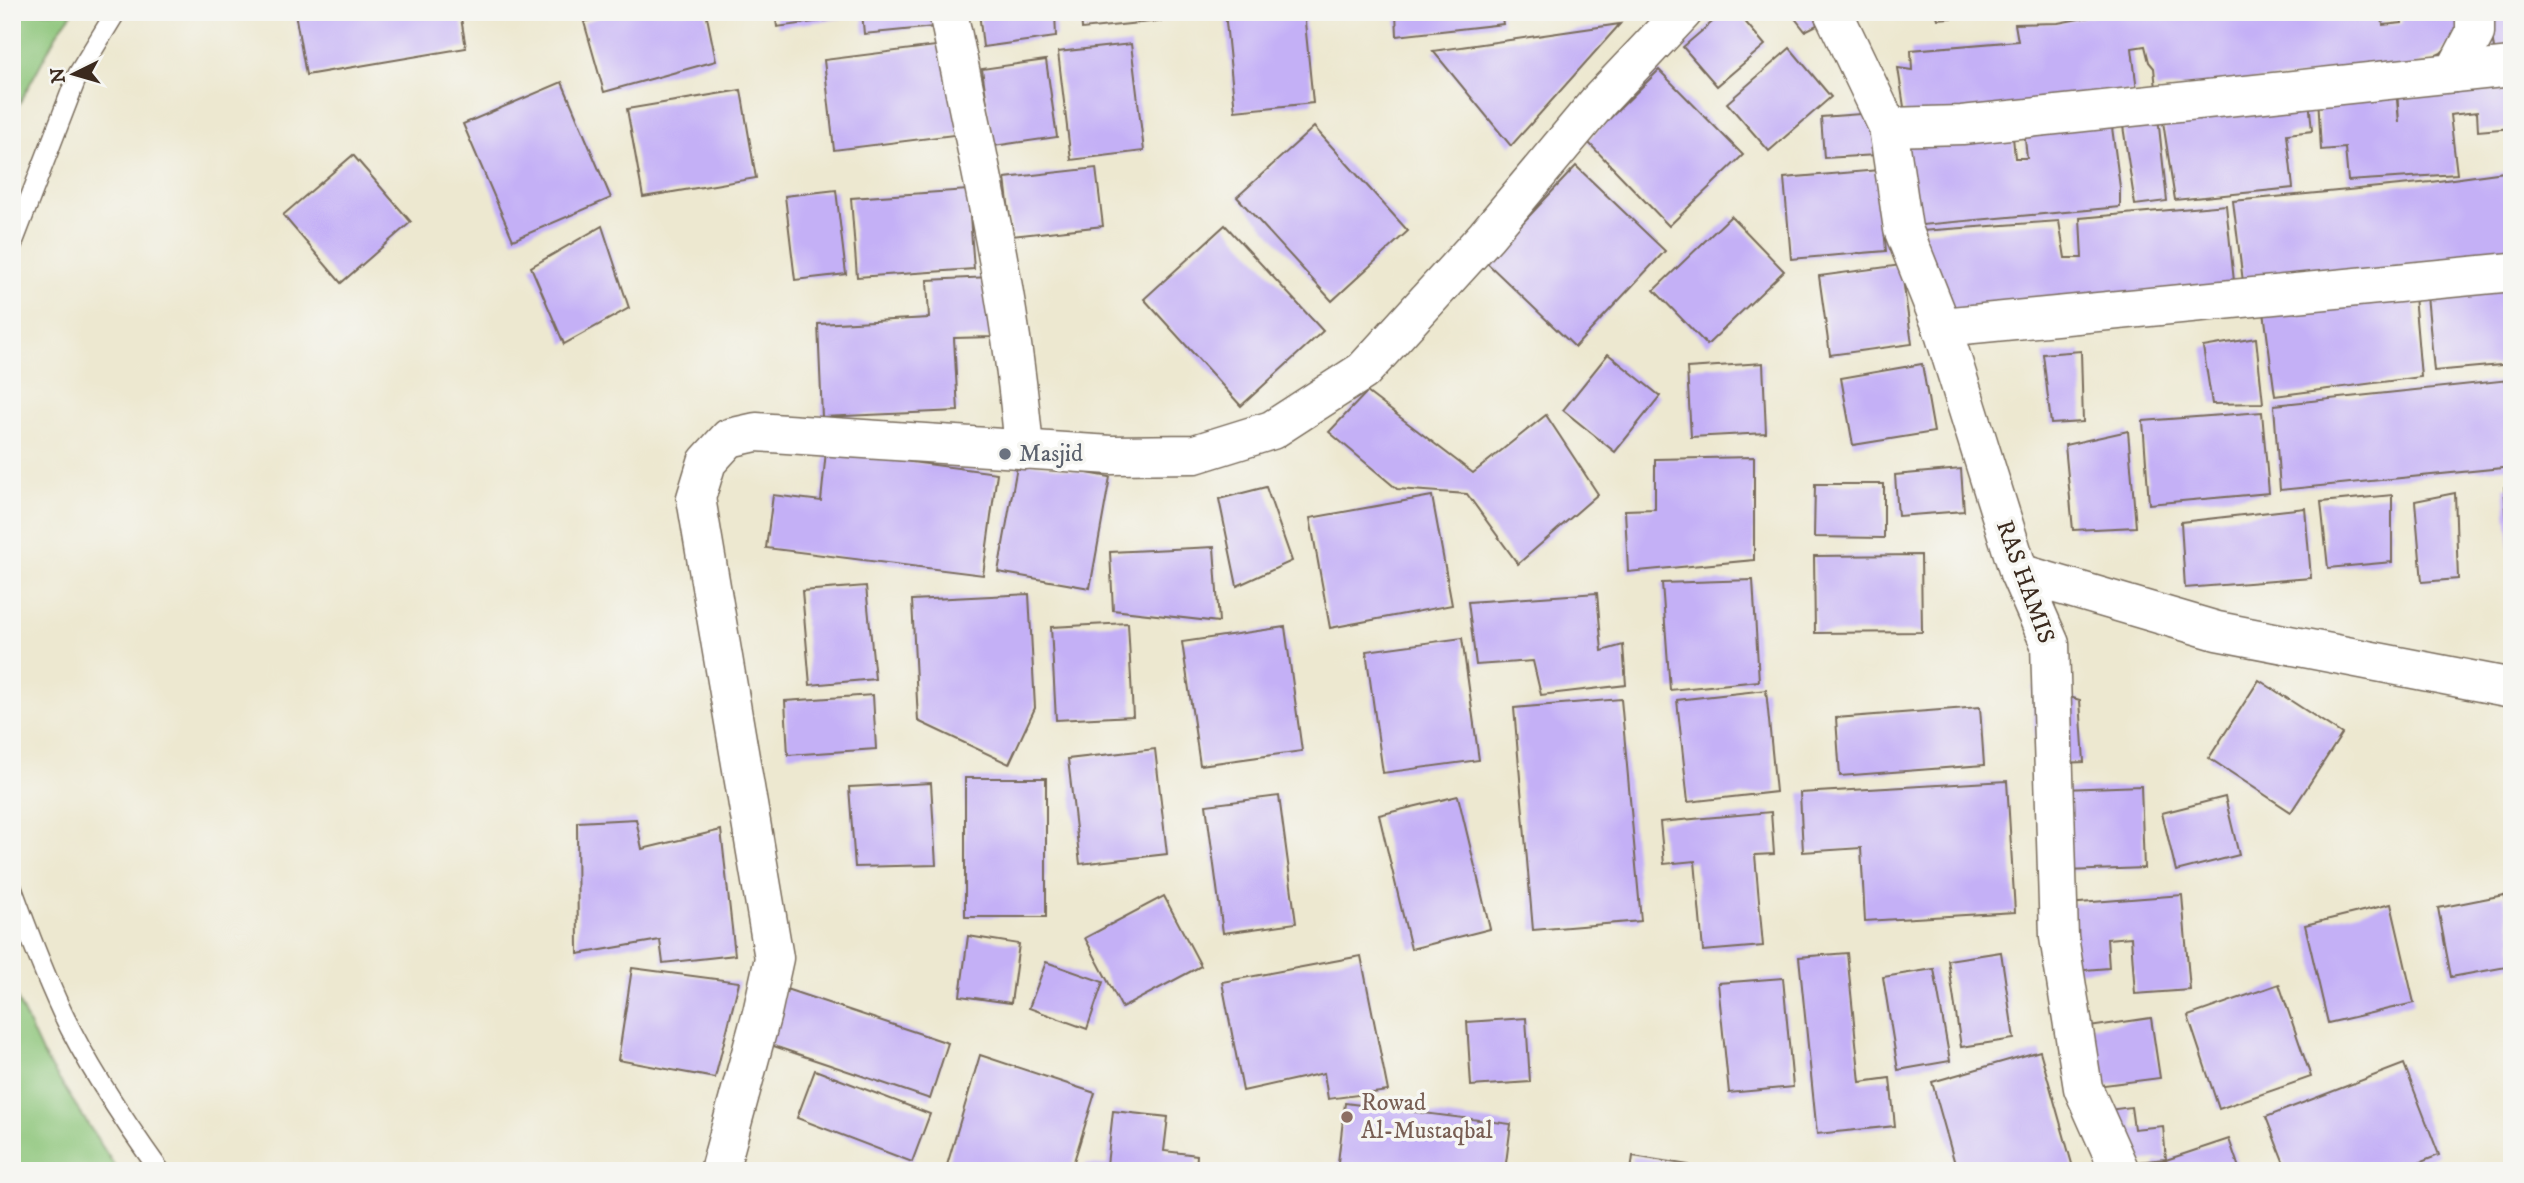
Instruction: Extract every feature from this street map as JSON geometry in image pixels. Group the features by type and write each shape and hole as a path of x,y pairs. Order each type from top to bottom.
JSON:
{"street":[{"path":"948,12 990,217 1018,384 1024,450"},
{"path":"719,1171 762,1013 774,958 696,498 707,462 729,438 756,432 1111,455 1195,454 1272,430 1363,371 1486,236 1598,102 1683,12"},
{"name":"RAS HAMIS","path":"1833,12 1888,127 1903,229 1942,327 2019,573 2050,644 2059,937 2083,1088 2120,1171"},
{"path":"2454,73 2475,33 2475,12"},
{"path":"1888,127 1962,125 2512,68"},
{"path":"1942,327 2512,272"},
{"path":"2019,573 2217,631 2512,688"}],"lane":[{"path":"12,245 78,74 116,12"},
{"path":"12,888 33,946 63,1013 113,1103 160,1171"}],"green space":[{"path":"12,12 73,12 58,32 12,117"},
{"path":"12,988 42,1053 118,1171 12,1171"}],"building":[{"path":"460,12 466,48 306,75 295,13"},
{"path":"615,12 706,12 716,61 604,92 584,22"},
{"path":"775,12 844,12 845,18 777,27"},
{"path":"862,12 933,12 934,27 864,34"},
{"path":"979,12 1055,12 1056,37 983,47"},
{"path":"1081,12 1168,12 1168,20 1082,29"},
{"path":"1225,12 1304,12 1313,103 1235,111"},
{"path":"1396,12 1501,12 1503,24 1397,36"},
{"path":"1724,12 1737,12 1765,45 1717,86 1683,47"},
{"path":"1790,12 1813,12 1817,25 1805,31"},
{"path":"1936,12 1998,12 1998,14 1938,19"},
{"path":"2144,12 2381,12 2383,25 2402,23 2401,12 2462,12 2458,36 2441,53 2409,68 2156,89 2154,68 2149,62 2145,46 2132,48 2137,91 1906,120 1898,68 1912,70 1911,50 2018,41 2015,24 2058,23 2100,15"},
{"path":"2489,12 2512,12 2512,55 2495,57"},
{"path":"1620,24 1511,146 1433,51"},
{"path":"951,44 962,134 834,150 824,60"},
{"path":"1131,44 1144,151 1071,160 1058,52"},
{"path":"1790,48 1831,97 1769,151 1727,103"},
{"path":"1046,60 1057,137 993,146 982,69"},
{"path":"1659,70 1743,155 1669,226 1587,141"},
{"path":"2512,79 2512,128 2478,131 2477,112 2450,115 2457,174 2348,181 2345,148 2321,150 2318,96 2396,89 2399,123 2397,88"},
{"path":"562,82 611,198 513,240 463,124"},
{"path":"741,90 756,178 643,197 627,109"},
{"path":"2309,99 2312,131 2287,134 2293,188 2175,200 2161,109"},
{"path":"2157,108 2167,201 2135,205 2121,113"},
{"path":"1874,113 1877,155 1824,158 1821,117"},
{"path":"2111,120 2120,207 1911,226 1899,135 2012,126 2015,158 2027,158 2024,130"},
{"path":"1314,127 1408,231 1332,301 1237,197"},
{"path":"353,155 411,222 341,283 283,215"},
{"path":"1576,166 1665,251 1575,347 1486,262"},
{"path":"1096,168 1103,226 1012,236 1005,178"},
{"path":"1879,170 1886,251 1791,259 1784,178"},
{"path":"2512,171 2512,266 2244,290 2233,201 2431,182"},
{"path":"836,190 846,274 795,280 785,196"},
{"path":"968,190 974,269 857,277 851,198"},
{"path":"2226,205 2235,291 1952,319 1922,231 2059,221 2065,258 2082,258 2080,218"},
{"path":"1731,216 1784,271 1707,345 1654,290"},
{"path":"1225,225 1323,331 1241,406 1144,299"},
{"path":"602,226 629,308 564,344 531,267"},
{"path":"1901,265 1912,344 1830,355 1819,276"},
{"path":"990,277 993,337 954,338 958,411 822,417 818,324 929,318 927,280"},
{"path":"2413,284 2421,377 2275,396 2263,304"},
{"path":"2508,287 2512,364 2434,371 2427,295"},
{"path":"2256,338 2263,403 2212,404 2203,347"},
{"path":"2081,351 2083,422 2051,424 2043,354"},
{"path":"1608,354 1660,396 1615,452 1563,410"},
{"path":"1763,363 1766,433 1691,437 1687,368"},
{"path":"1922,364 1934,432 1853,445 1841,378"},
{"path":"2509,380 2512,467 2280,490 2274,405"},
{"path":"1367,392 1473,473 1546,415 1598,494 1518,564 1467,494 1397,489 1329,432"},
{"path":"2262,412 2269,493 2149,504 2143,421"},
{"path":"2128,431 2136,527 2073,530 2065,445"},
{"path":"826,451 997,473 983,575 766,548 773,495 821,501"},
{"path":"1754,457 1754,560 1628,572 1625,510 1655,509 1655,459"},
{"path":"1018,461 1110,477 1090,588 998,572"},
{"path":"1961,469 1964,511 1898,516 1895,475"},
{"path":"1815,484 1884,484 1884,538 1814,537"},
{"path":"2512,486 2512,555 2510,555 2504,487"},
{"path":"1266,487 1292,561 1237,586 1219,499"},
{"path":"2455,493 2458,579 2422,582 2415,501"},
{"path":"2392,495 2392,562 2328,568 2321,502"},
{"path":"1432,496 1452,605 1330,628 1310,518"},
{"path":"2305,508 2311,578 2185,588 2181,522"},
{"path":"1214,547 1219,622 1113,610 1110,552"},
{"path":"1921,555 1922,632 1815,633 1814,556"},
{"path":"1753,580 1759,681 1670,690 1662,583"},
{"path":"866,586 875,679 810,685 802,591"},
{"path":"1597,593 1602,651 1623,645 1626,685 1541,695 1533,661 1476,665 1468,602"},
{"path":"1029,594 1035,708 1009,764 918,721 912,600"},
{"path":"1128,623 1133,716 1056,720 1051,627"},
{"path":"1285,627 1302,751 1200,765 1182,642"},
{"path":"1462,638 1479,760 1383,773 1366,651"},
{"path":"2259,680 2342,734 2291,812 2209,758"},
{"path":"2032,686 2080,700 2084,762 2036,764"},
{"path":"1766,690 1776,792 1688,802 1677,700"},
{"path":"873,695 876,749 788,755 785,701"},
{"path":"1621,699 1641,921 1533,930 1514,708"},
{"path":"1980,707 1984,765 1840,776 1836,718"},
{"path":"1155,749 1167,854 1080,864 1068,759"},
{"path":"965,778 1046,778 1046,917 965,917"},
{"path":"2007,781 2015,912 1865,921 1861,848 1803,852 1800,793"},
{"path":"931,783 936,865 855,867 849,787"},
{"path":"2141,786 2144,868 2067,871 2064,789"},
{"path":"1279,796 1296,923 1223,933 1206,805"},
{"path":"1458,796 1490,929 1411,949 1379,815"},
{"path":"2225,797 2239,855 2176,871 2162,813"},
{"path":"1771,812 1774,854 1755,855 1763,946 1703,951 1695,861 1664,864 1660,822"},
{"path":"636,819 642,849 721,830 735,955 663,963 660,940 578,954 577,822"},
{"path":"2182,895 2190,990 2135,994 2131,937 2107,939 2109,968 2072,971 2067,904"},
{"path":"2504,895 2512,935 2512,966 2451,977 2438,908"},
{"path":"1164,896 1201,966 1122,1008 1085,938"},
{"path":"2391,904 2414,1003 2328,1023 2305,925"},
{"path":"968,936 1019,944 1011,1003 960,996"},
{"path":"2001,952 2014,1039 1961,1047 1948,960"},
{"path":"1847,953 1860,1082 1890,1078 1895,1126 1817,1134 1799,957"},
{"path":"1361,956 1388,1091 1328,1099 1324,1073 1243,1091 1222,982"},
{"path":"1046,962 1103,982 1087,1029 1029,1008"},
{"path":"632,968 739,982 715,1078 618,1060"},
{"path":"1934,969 1950,1061 1898,1070 1883,977"},
{"path":"1783,978 1793,1087 1729,1093 1718,983"},
{"path":"2279,984 2311,1077 2219,1109 2188,1016"},
{"path":"786,989 948,1043 930,1099 768,1044"},
{"path":"1526,1018 1530,1082 1471,1086 1467,1022"},
{"path":"2151,1018 2160,1078 2097,1086 2089,1027"},
{"path":"2040,1051 2074,1171 1957,1171 1932,1082"},
{"path":"980,1055 1095,1093 1071,1171 965,1171 947,1165"},
{"path":"2404,1064 2439,1155 2399,1171 2287,1171 2266,1117"},
{"path":"815,1070 930,1114 912,1162 797,1118"},
{"path":"1345,1103 1511,1124 1505,1171 1337,1171"},
{"path":"2131,1107 2134,1129 2163,1126 2166,1159 2106,1165 2100,1111"},
{"path":"1113,1111 1168,1117 1164,1151 1197,1155 1196,1171 1085,1171 1086,1164 1107,1165"},
{"path":"2229,1139 2240,1171 2156,1171 2154,1164"},
{"path":"1633,1156 1689,1165 1688,1171 1631,1171"}],"waterway":[{"path":"12,1166 15,1171"}],"place":[{"name":"Masjid","path":"1005,454"},
{"name":"Rowad Al-Mustaqbal","path":"1347,1117"}]}
